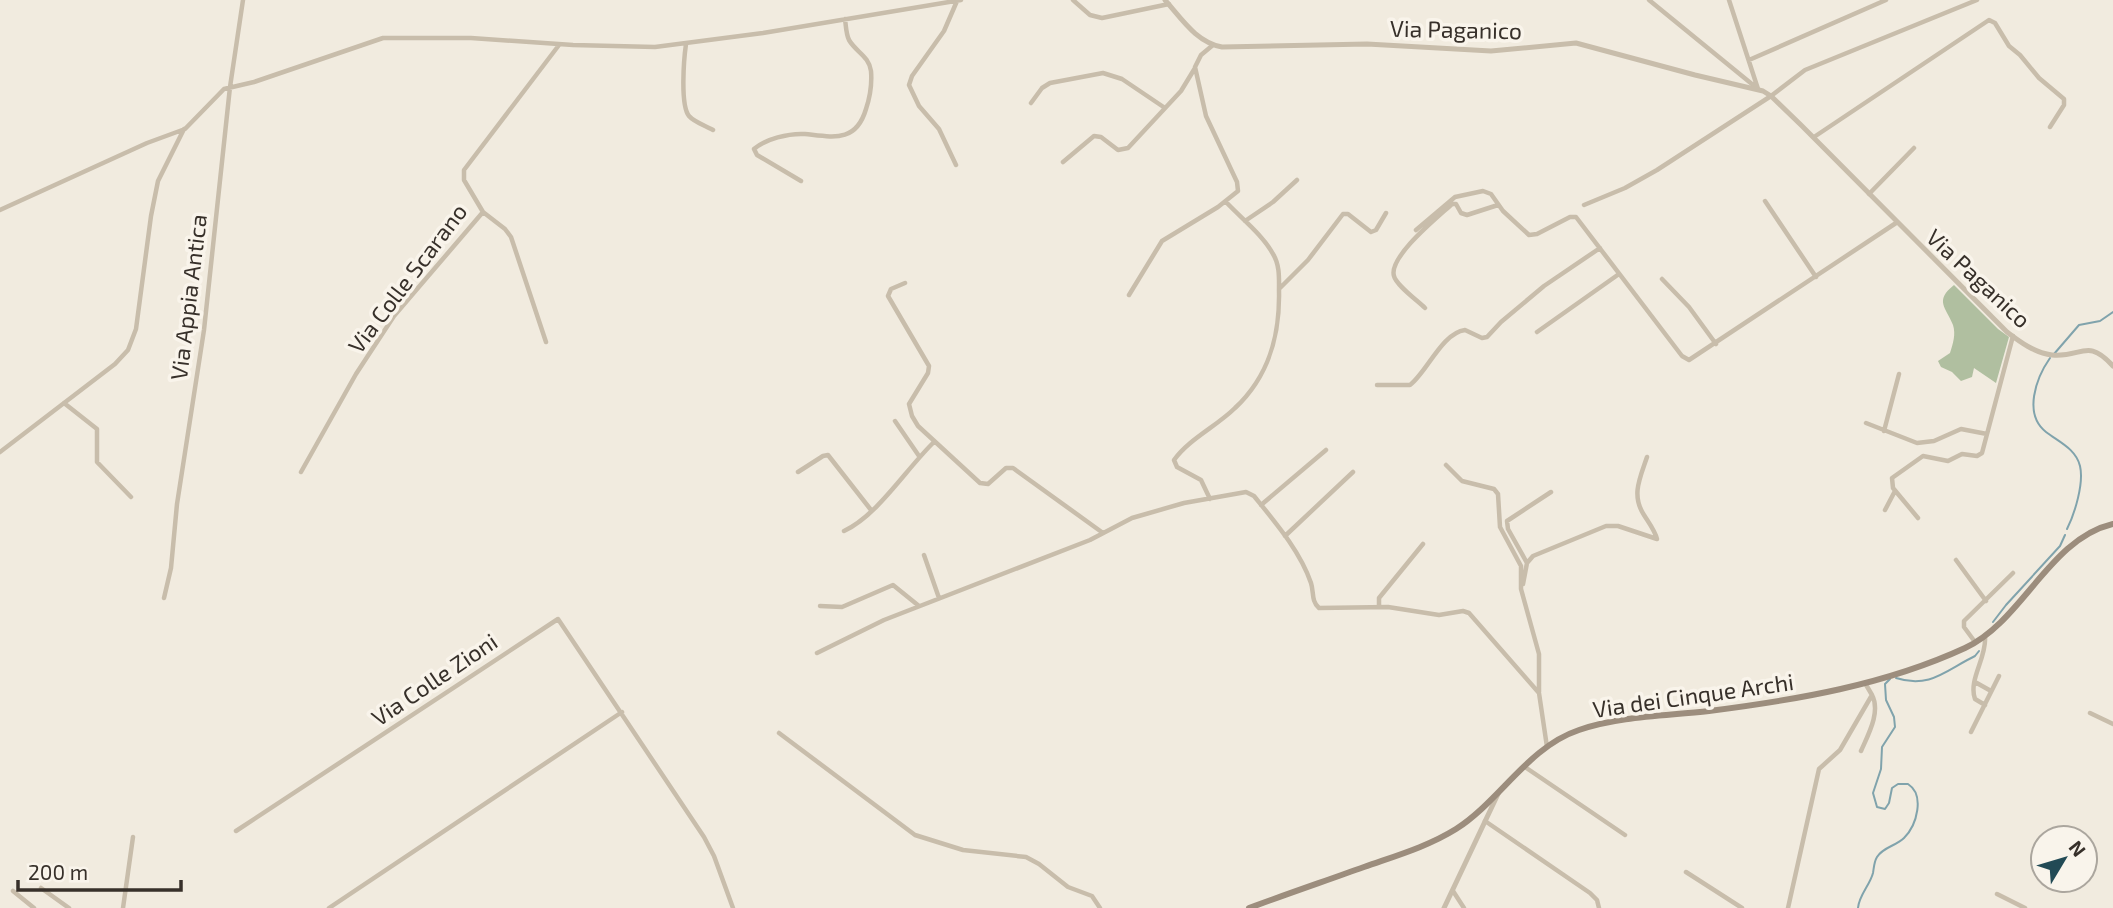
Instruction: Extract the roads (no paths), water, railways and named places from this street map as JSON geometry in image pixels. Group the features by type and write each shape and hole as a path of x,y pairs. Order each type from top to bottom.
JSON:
{"main road":[{"name":"Via dei Cinque Archi","path":"1249,908 1433,842 1466,822 1547,747 1574,732 1604,723 1834,692 1926,663 1975,643 2003,621 2069,549 2092,532 2113,524"}],"street":[{"name":"Via Appia Antica","path":"164,598 172,559 177,500 203,337 230,87 243,0"},
{"path":"1063,162 1095,136 1118,150 1126,149 1185,85 1201,55 1213,45 1194,32 1167,2 1104,19 1090,15 1073,0"},
{"name":"Via Paganico","path":"1649,0 1758,90"},
{"path":"1729,0 1758,90"},
{"path":"1749,60 1883,0"},
{"path":"1584,205 1649,175 1813,66 1977,0"},
{"path":"0,452 118,362 130,346 138,319 147,239 157,184 185,129 217,94 230,87 250,83 386,37 478,38 628,47 686,44 959,1"},
{"path":"956,165 939,129 919,106 909,85 912,76 944,32 959,1"},
{"path":"801,181 758,156 754,149 762,143 785,136 844,135 859,125 869,99 871,71 867,60 849,39 845,19"},
{"path":"1814,137 1989,20 1995,23 2009,46 2039,78 2064,99 2065,104 2050,127"},
{"name":"Via Paganico","path":"1213,45 1238,49 1367,44 1491,51 1576,43 1758,90 1771,96 1814,137 1896,223 1993,320 2013,336 2043,353 2064,355 2093,350 2113,366"},
{"path":"686,44 684,74 687,112 693,119 713,130"},
{"name":"Via Colle Scarano","path":"301,471 356,374 394,316 483,212 464,180 464,170 560,45"},
{"path":"1129,295 1162,241 1226,202 1237,192 1238,184 1206,116 1195,67"},
{"path":"1031,103 1042,88 1050,83 1103,73 1117,76 1165,107"},
{"path":"0,211 147,143 185,129"},
{"path":"1869,194 1914,148"},
{"path":"1245,222 1297,180"},
{"path":"1416,230 1459,196 1486,192 1491,194 1523,232 1530,236 1576,217 1684,358 1693,360 1896,223"},
{"path":"1765,201 1816,277"},
{"path":"1210,499 1201,480 1177,467 1174,460 1233,410 1257,380 1277,334 1279,288 1275,256 1226,202"},
{"path":"1425,308 1393,275 1409,244 1452,204 1457,204 1461,213 1466,215 1498,205"},
{"path":"483,212 510,236 546,342"},
{"path":"1279,288 1308,260 1343,214 1348,214 1373,232 1386,213"},
{"path":"1377,385 1410,385 1457,332 1465,330 1482,339 1487,337 1544,286 1600,248"},
{"path":"1537,332 1619,274"},
{"path":"1662,279 1689,307 1716,344"},
{"path":"905,283 891,289 888,296 929,366 928,374 909,406 916,423 982,484 991,482 1006,468 1014,469 1103,533"},
{"path":"1918,518 1895,491 1892,478 1915,459 1927,455 1948,461 1962,454 1979,455 1983,451 2013,336"},
{"path":"1884,431 1899,374"},
{"path":"64,403 95,425 99,433 97,462 131,497"},
{"path":"895,421 919,456"},
{"path":"1866,423 1920,443 1938,440 1961,429 1987,434"},
{"path":"844,531 871,510 934,442"},
{"path":"1261,505 1326,450"},
{"path":"798,472 828,455 871,510"},
{"path":"1523,595 1527,563 1533,556 1606,526 1618,526 1657,540 1636,498 1647,457"},
{"path":"1446,466 1462,481 1497,492 1500,524 1521,565 1523,595 1538,650 1539,693 1547,747"},
{"path":"1285,536 1353,472"},
{"path":"1885,510 1895,491"},
{"path":"817,653 881,621 1103,533 1135,517 1177,505 1246,492 1252,494 1285,536 1308,577 1313,601 1317,607 1379,607 1439,615 1466,612 1539,693"},
{"path":"1527,563 1508,531 1507,521 1551,492"},
{"path":"1379,607 1379,598 1423,544"},
{"path":"924,555 939,597"},
{"path":"1956,561 1986,601"},
{"path":"1975,643 1963,622 2013,573"},
{"path":"821,606 842,607 893,586 919,606"},
{"name":"Via Colle Zioni","path":"236,831 555,619 562,622 708,844 733,908"},
{"path":"1984,705 1973,697 1985,650 1985,637"},
{"path":"1971,732 1999,676"},
{"path":"1975,682 1991,691"},
{"path":"1861,751 1875,708 1865,683"},
{"path":"1788,908 1819,768 1838,752 1872,695"},
{"path":"330,908 622,712"},
{"path":"2091,713 2113,724"},
{"path":"779,733 915,835 963,850 1026,857 1068,887 1093,896 1100,908"},
{"path":"1525,767 1625,835"},
{"path":"1444,908 1499,791"},
{"path":"1485,821 1590,893 1598,902 1599,908"},
{"path":"123,908 132,837"},
{"path":"1686,872 1742,908"},
{"path":"41,888 69,908"},
{"path":"13,891 34,908"},
{"path":"1453,891 1464,908"},
{"path":"1997,894 2025,908"}],"waterway":[{"path":"2054,354 2079,325 2100,321 2113,312"},
{"path":"2050,358 2040,375 2033,406 2039,424 2071,450 2080,466 2078,498 2067,529"},
{"path":"1993,622 2060,546 2065,535"},
{"path":"1896,678 1908,681 1928,680 1975,656 1979,651"},
{"path":"1858,908 1872,877 1877,857 1904,838 1912,826 1917,810 1916,795 1908,784 1898,784 1892,788 1885,809 1877,807 1873,793 1881,769 1882,747 1895,727 1894,717 1886,700 1885,684 1890,679"}]}
